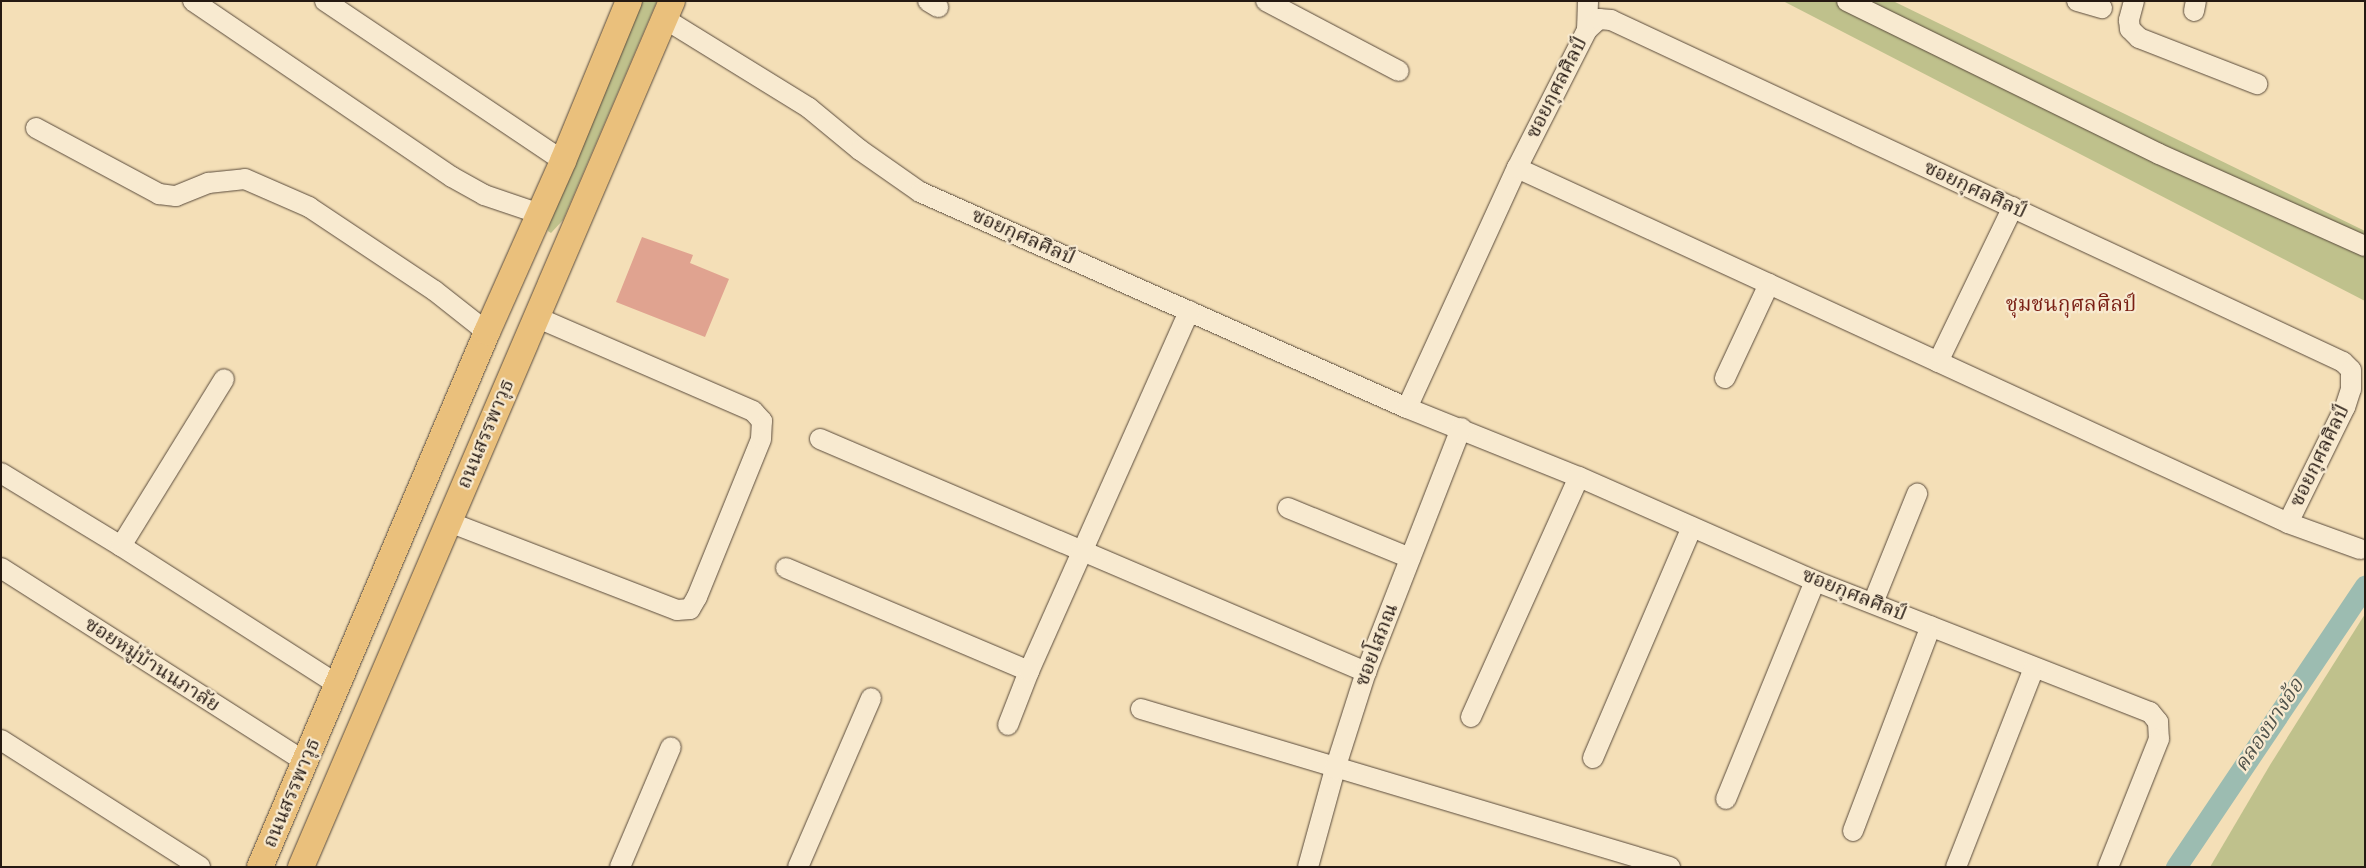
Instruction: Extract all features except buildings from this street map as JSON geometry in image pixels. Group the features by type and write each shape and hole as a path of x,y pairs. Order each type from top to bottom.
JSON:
{"main road":[{"name":"ถนนสรรพาวุธ","path":"260,867 487,332 563,161 628,1"},
{"name":"ถนนสรรพาวุธ","path":"301,867 669,10"},
{"path":"518,262 555,276"}],"street":[{"path":"193,1 452,177 484,195 540,214"},
{"path":"325,1 563,161"},
{"path":"1266,1 1399,71"},
{"path":"1587,30 1588,1"},
{"path":"1847,1 2159,154 2365,246"},
{"path":"2077,1 2102,8"},
{"path":"2134,1 2129,20 2130,29 2139,38 2257,84"},
{"name":"ซอยกุศลศิลป์","path":"669,10 808,108 860,150 920,192 1407,408 1461,428 1579,477 1815,581 2150,712 2158,722 2160,739 2108,867"},
{"name":"ซอยกุศลศิลป์","path":"1407,408 1517,168 1587,30 1599,20 1611,20 2343,362 2351,370 2350,389 2345,407 2288,523"},
{"path":"36,128 159,194 176,196 208,183 245,179 309,207 435,291 459,312 487,332"},
{"name":"ซอยกุศลศิลป์","path":"1517,168 2288,523 2360,549"},
{"path":"1938,362 2013,208"},
{"path":"1725,378 1769,284"},
{"path":"1008,725 1029,671 1189,311"},
{"path":"449,522 677,610 690,609 697,597 761,439 762,421 753,411 536,317"},
{"path":"120,546 224,379"},
{"name":"ซอยโสภณ","path":"1308,867 1335,769 1366,672 1461,428"},
{"path":"820,439 1366,672"},
{"path":"1,473 120,546 338,685"},
{"path":"1471,717 1579,477"},
{"path":"1873,603 1917,494"},
{"path":"1288,508 1410,558"},
{"path":"1593,758 1692,527"},
{"name":"ซอยหมู่บ้านนภาลัย","path":"1,568 304,762"},
{"path":"786,568 1029,671"},
{"path":"1726,799 1815,581"},
{"path":"1853,831 1931,626"},
{"path":"1956,867 2034,668"},
{"path":"798,867 871,698"},
{"path":"1141,710 1670,867"},
{"path":"1,740 200,867"},
{"path":"620,867 671,747"}],"green space":[{"path":"640,1 657,1 563,220 551,233 548,231 550,216"},
{"path":"1783,1 1893,1 2365,231 2365,301"},
{"path":"2365,614 2365,867 2210,867 2270,765"}],"waterway":[{"name":"คลองบางอ้อ","path":"2176,867 2365,586"}],"district":[{"name":"ชุมชนกุศลศิลป์","path":"2071,306"}]}
